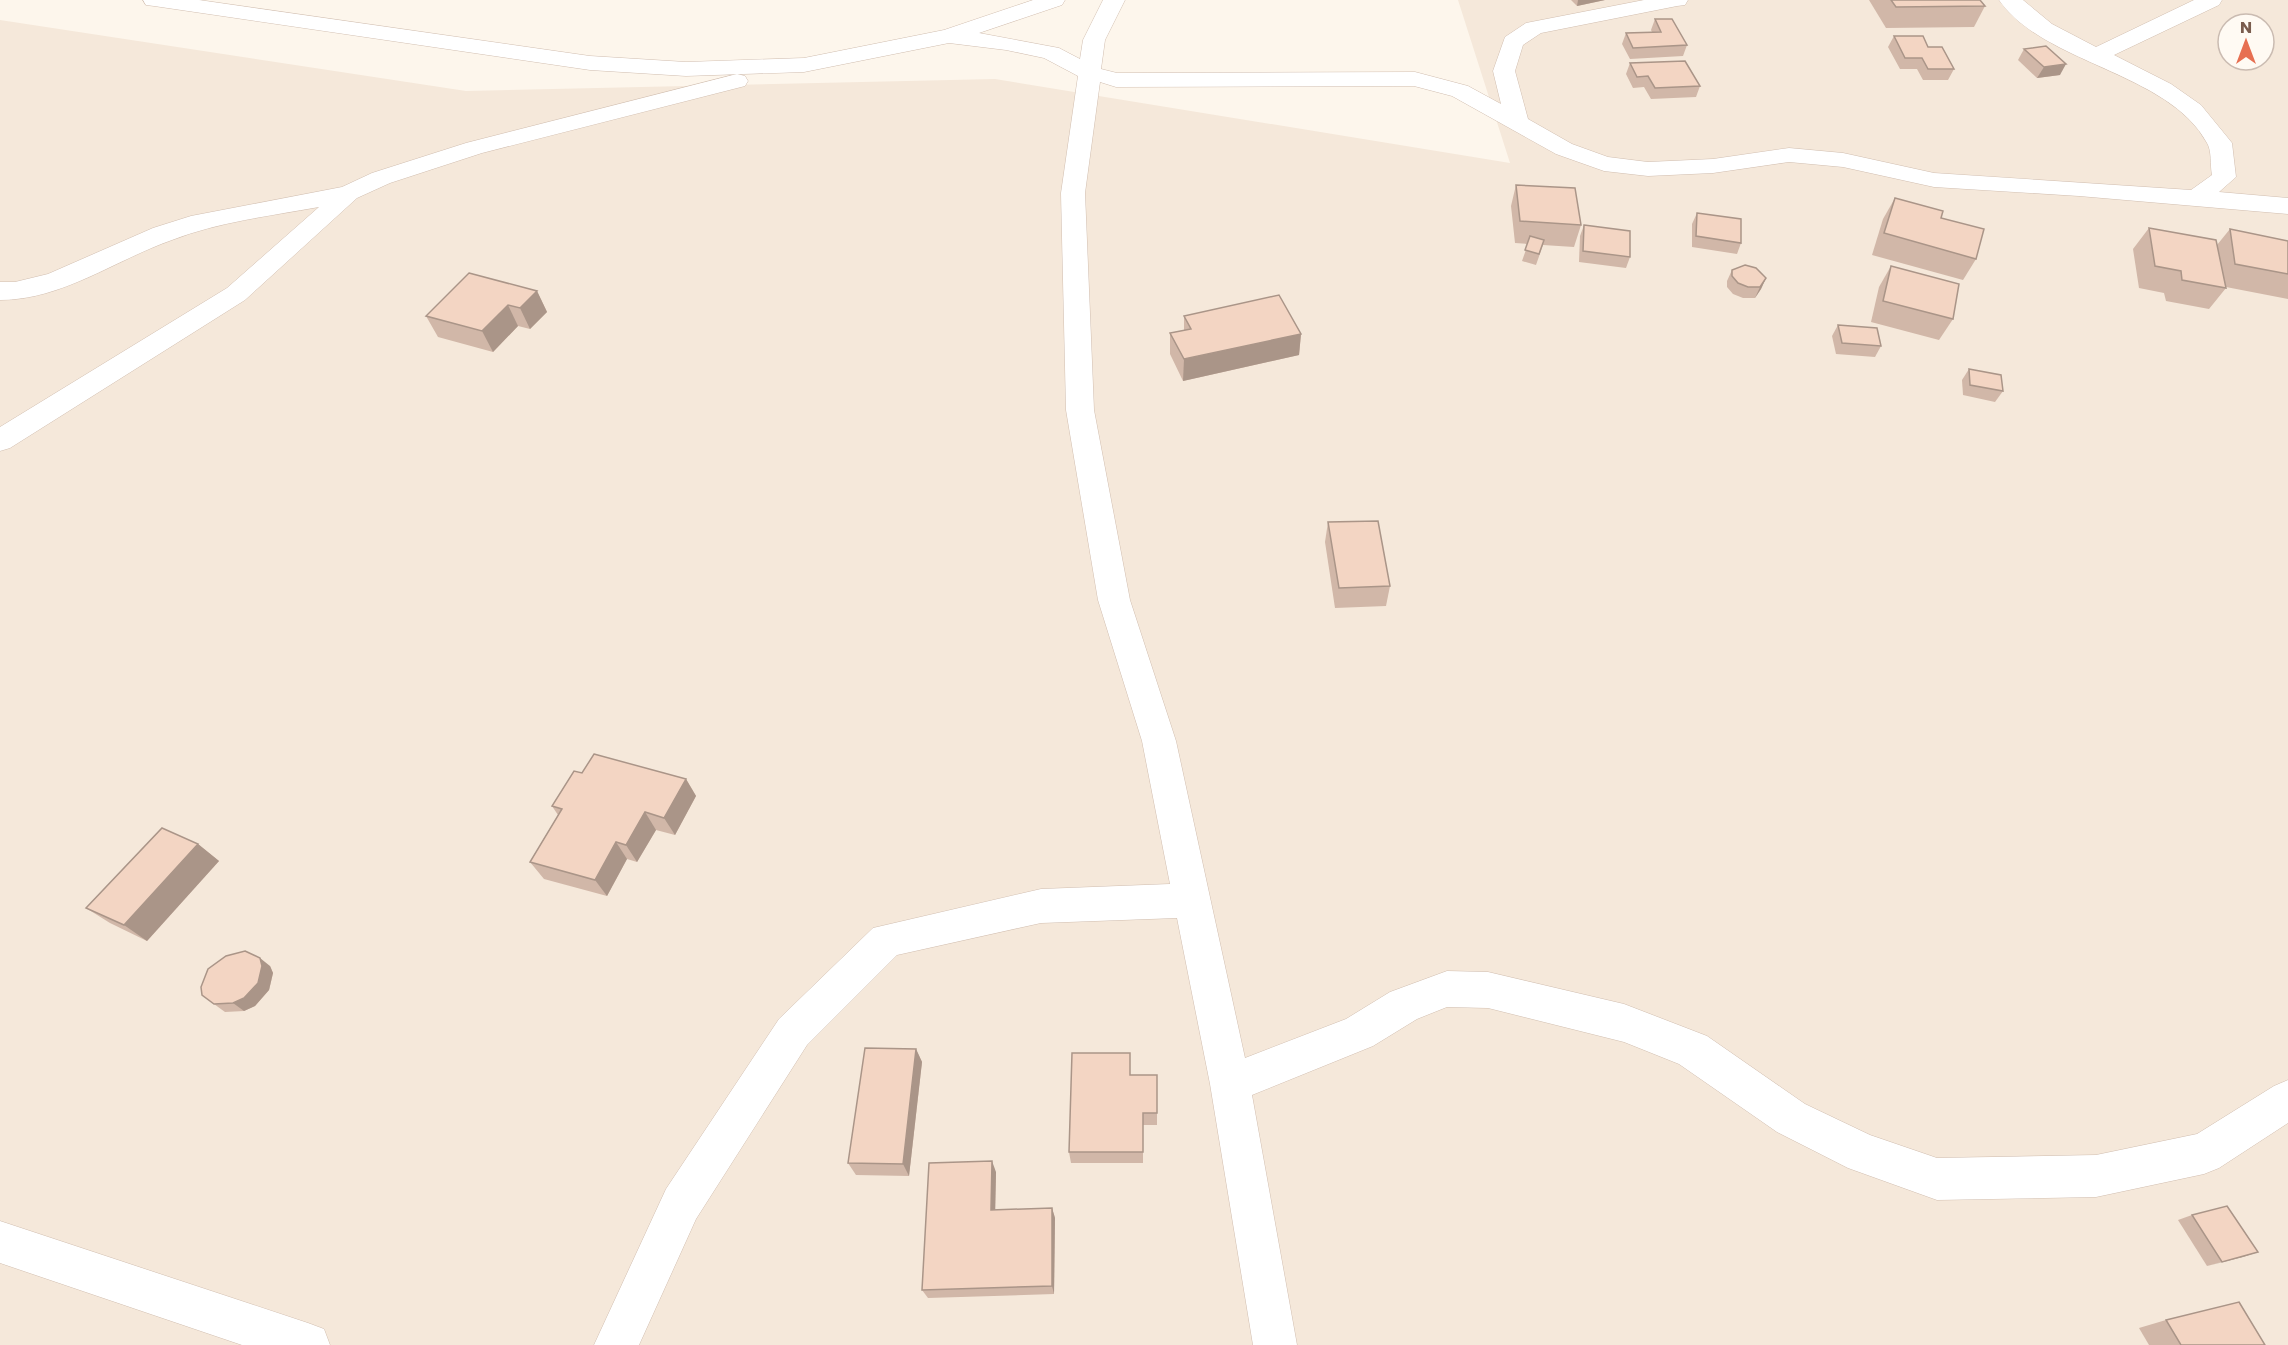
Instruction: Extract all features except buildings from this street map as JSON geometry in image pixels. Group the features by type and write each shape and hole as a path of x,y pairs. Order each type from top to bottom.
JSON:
{"street":[{"path":"154,0 590,63 686,69 804,65"},
{"path":"0,291 15,291 56,281 162,234 200,222 349,192 391,175 533,131 804,65 949,36 1054,0"},
{"path":"1114,0 1094,40 1073,192 1080,410 1114,600 1159,741 1230,1084 1275,1345"},
{"path":"1516,121 1504,71 1513,42 1534,28 1677,0"},
{"path":"2010,0 2044,29 2163,89 2193,110 2220,142 2224,177 2196,198"},
{"path":"2097,55 2211,0"},
{"path":"949,36 1006,43 1051,53 1088,72 1116,80 1415,79 1460,90 1564,149 1604,164 1648,169 1713,166 1789,155 1843,160 1934,180 2079,188 2288,206"},
{"path":"0,441 236,294 349,192"},
{"path":"616,1345 681,1204 793,1032 886,940 1041,906 1192,900"},
{"path":"1230,1084 1359,1033 1404,1005 1447,989 1488,990 1634,1027 1692,1050 1791,1118 1863,1153 1937,1179 2096,1176 2204,1153 2288,1100"},
{"path":"0,1242 308,1345"}],"shaded area":[{"path":"1458,0 2288,0 2288,1345 0,1345 0,20 466,91 995,79 1510,163"}]}
